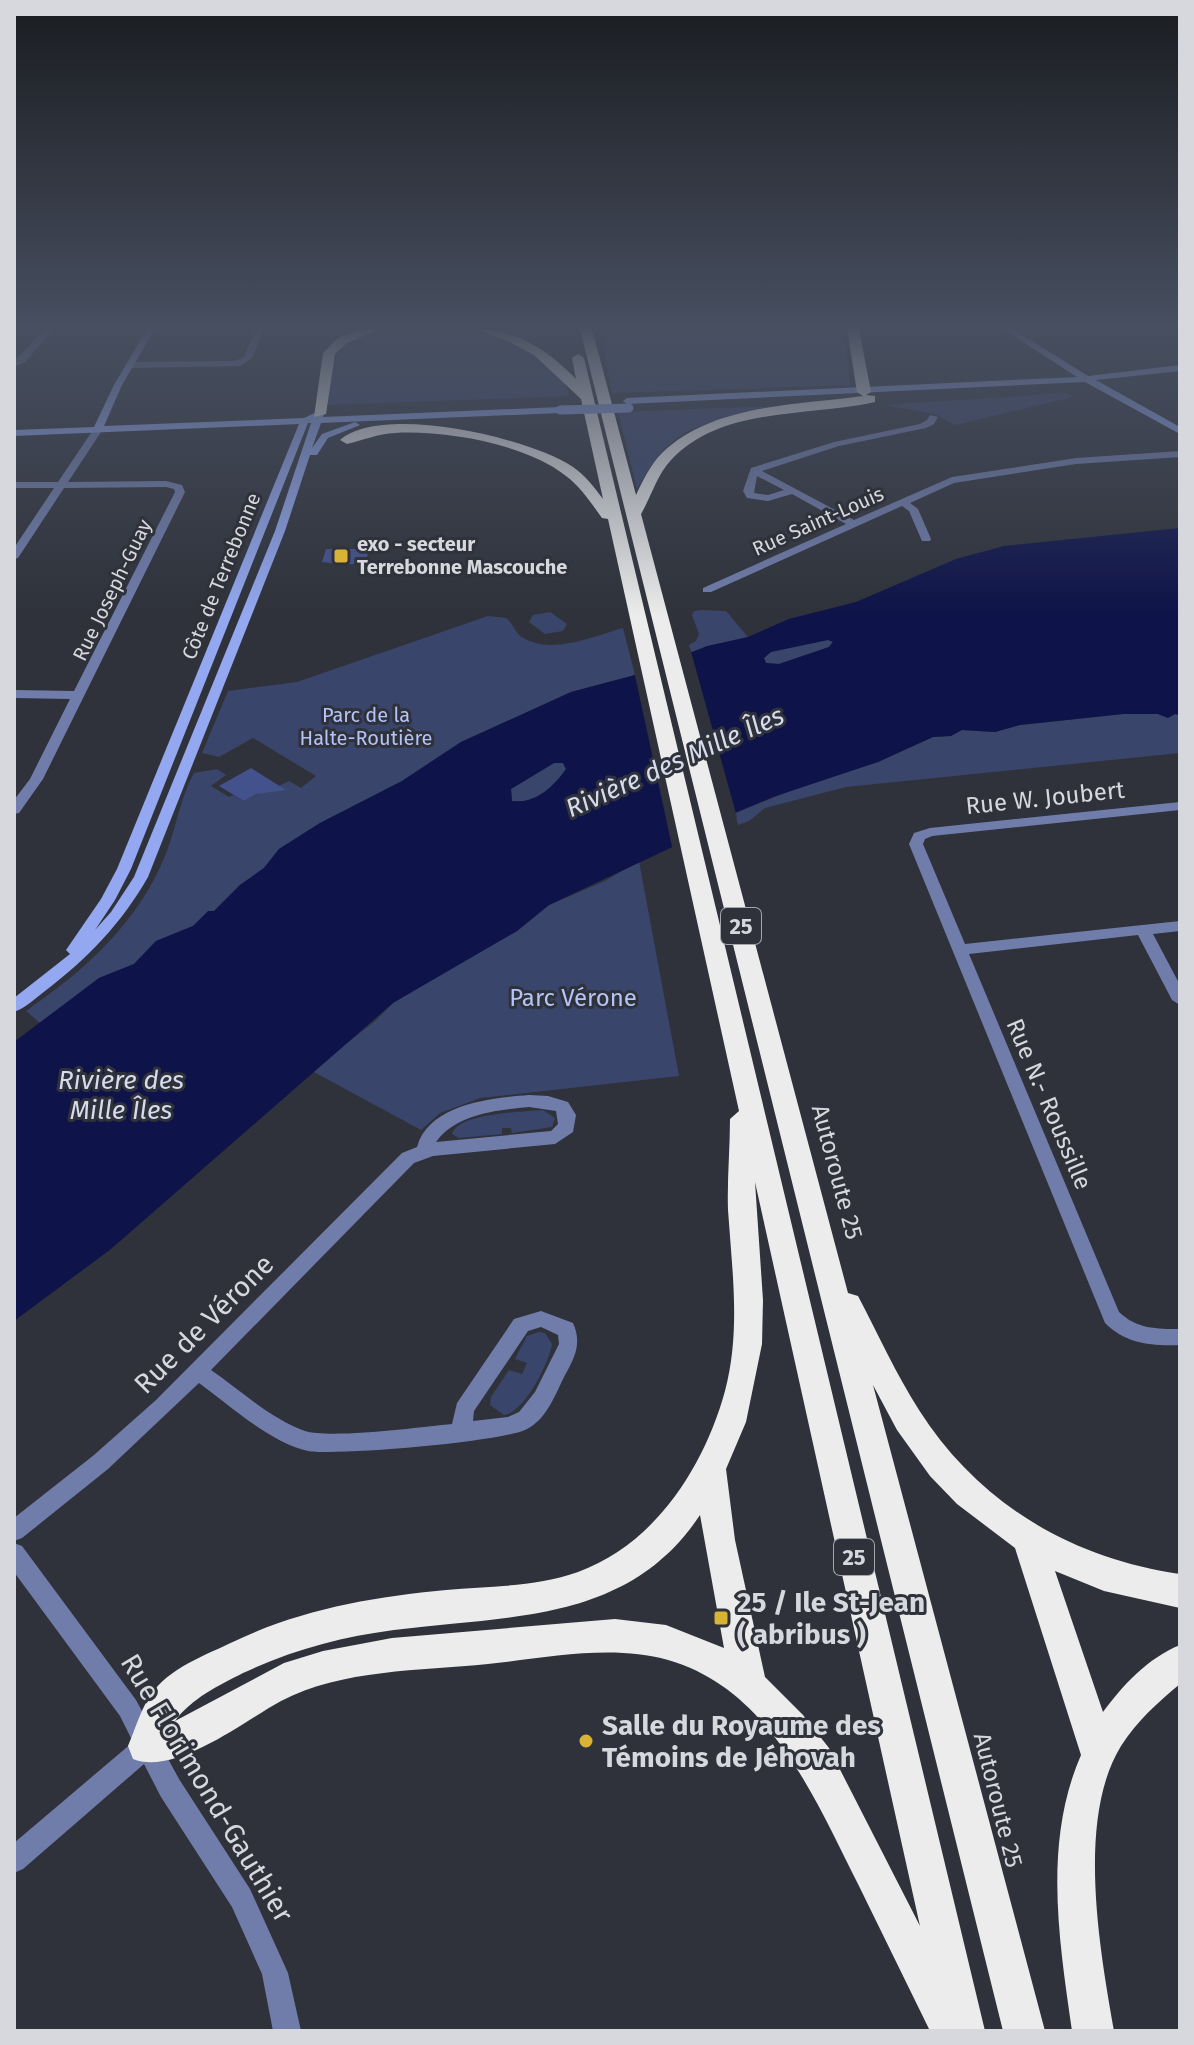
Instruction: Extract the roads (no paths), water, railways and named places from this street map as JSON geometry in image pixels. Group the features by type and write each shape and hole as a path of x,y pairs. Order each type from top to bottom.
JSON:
{"highway":[{"name":"25","path":"591,424 964,2031"},
{"name":"Autoroute 25","path":"612,424 1024,2031"},
{"path":"634,514 663,460 695,435 730,424"},
{"path":"347,440 375,431 422,431 472,435 518,446 571,473 614,524"},
{"path":"146,1746 163,1708 170,1700 215,1669 286,1636 328,1623 381,1614 534,1599 563,1593 598,1581 629,1563 664,1534 685,1509 710,1467 734,1410 750,1338 750,1291 741,1208 744,1084"},
{"path":"829,1267 920,1438 965,1489 1028,1538 1053,1552 1112,1576 1180,1591"},
{"path":"710,1467 719,1540 749,1686"},
{"path":"1028,1538 1098,1753"},
{"path":"146,1746 181,1737 259,1693 300,1675 353,1661 602,1637 639,1638 689,1649 719,1664 749,1686 789,1725 827,1778 952,2031"},
{"path":"1093,2031 1079,1927 1075,1858 1080,1806 1098,1753 1135,1699 1180,1662"}],"main road":[{"path":"18,430 138,424"},
{"path":"100,426 164,424"},
{"name":"Côte de Terrebonne","path":"58,971 117,884 304,424"},
{"name":"Côte de Terrebonne","path":"14,1006 97,938 136,887 297,486 317,424"},
{"path":"297,486 318,444 328,435 358,424"},
{"path":"167,762 187,762"}],"street":[{"path":"754,470 837,444 926,424"},
{"path":"14,556 19,541 100,426"},
{"name":"Rue Saint-Louis","path":"707,590 945,482 980,473 1082,460 1180,454"},
{"path":"754,470 748,491 751,496 768,498 793,491"},
{"path":"754,470 856,525"},
{"path":"14,485 62,483"},
{"name":"Rue Joseph-Guay","path":"14,810 36,779 80,695 180,492 178,487 166,484 62,483"},
{"path":"903,503 913,509 926,539"},
{"path":"14,694 80,695"},
{"name":"Rue W. Joubert","path":"917,839 930,832 1180,806"},
{"name":"Rue N.- Roussille","path":"917,839 919,855 1112,1317 1134,1334 1152,1338 1180,1337"},
{"path":"958,950 1180,926"},
{"path":"1143,930 1180,1000"},
{"name":"Rue de Vérone","path":"14,1531 101,1462 198,1372 403,1162 425,1151 555,1137 567,1127 567,1115 562,1106 543,1100 485,1106 466,1111 439,1126 428,1135 425,1151"},
{"path":"198,1372 307,1442 331,1443 462,1431 516,1425 528,1417 564,1357 570,1340 566,1329 541,1319 521,1325 464,1409 462,1431"},
{"name":"Rue Florimond-Gauthier","path":"14,1554 128,1708 146,1746 254,1923 275,1973 287,2031"},
{"path":"14,1860 146,1746"}],"water":[{"name":"Rivière des Mille Îles","path":"1180,528 1180,715 1168,718 1158,714 1123,714 1020,725 995,732 962,730 951,736 933,737 878,762 735,813 715,827 549,905 517,931 393,1003 111,1249 14,1321 14,1042 99,978 134,964 156,941 193,926 208,911 214,911 240,885 264,868 279,849 320,823 402,781 461,742 571,692 635,675 707,646 748,637 789,619 856,602 956,559 1004,546","holes":["828,640 833,642 829,647 779,664 766,663 764,658 771,652","554,763 563,763 566,769 550,788 529,800 512,801 511,789"]}],"place":[{"name":"exo - secteur Terrebonne Mascouche","path":"341,556"},
{"name":"25 / Ile St-Jean ( abribus )","path":"721,1618"},
{"name":"Salle du Royaume des Témoins de Jéhovah","path":"586,1741"}],"park label":[{"name":"Parc de la Halte-Routière","path":"366,726"},
{"name":"Parc Vérone","path":"573,998"}]}
